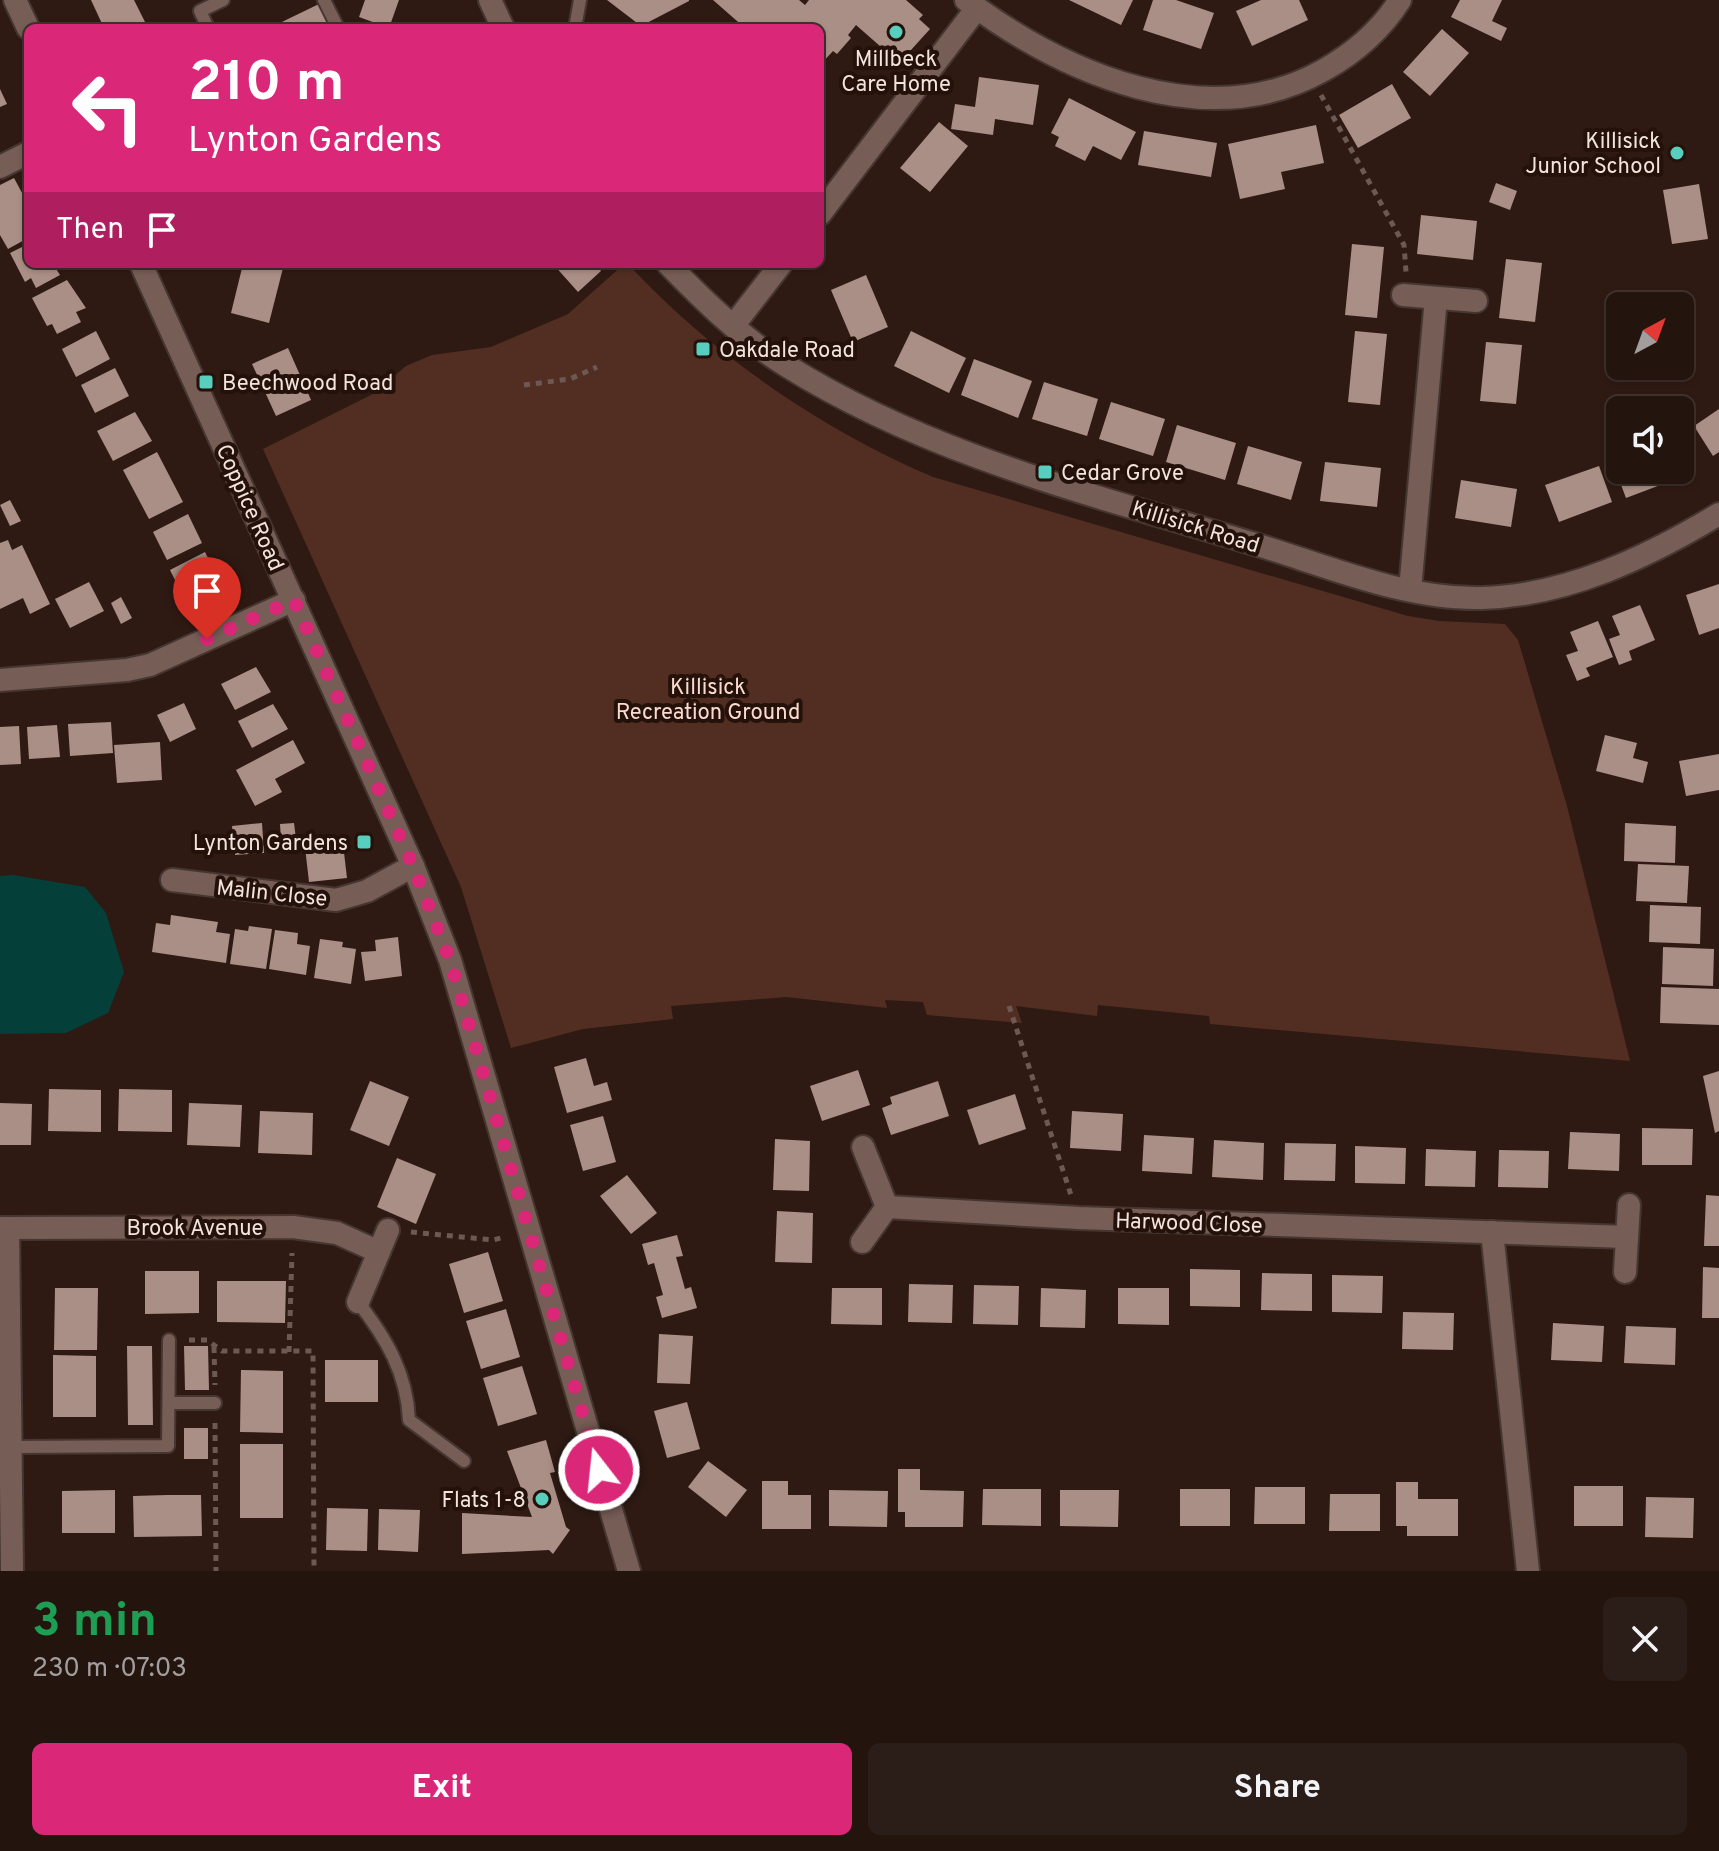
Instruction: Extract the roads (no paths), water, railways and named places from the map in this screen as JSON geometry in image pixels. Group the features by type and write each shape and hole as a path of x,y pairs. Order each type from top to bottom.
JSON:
{"street":[{"path":"15,0 26,24"},
{"path":"490,0 501,24"},
{"path":"824,208 971,4 1057,54 1104,76 1193,100 1236,99 1311,77 1342,60 1372,35 1400,0"},
{"path":"0,167 24,155"},
{"name":"Coppice Road","path":"143,268 413,866 450,960 629,1571"},
{"name":"Killisick Road","path":"672,268 733,326 784,364 920,437 1024,474 1410,590 1484,598 1529,592 1616,568 1719,514"},
{"path":"733,326 778,268"},
{"path":"1403,295 1476,301"},
{"path":"1410,590 1436,298"},
{"path":"0,680 127,670 150,665 294,600"},
{"name":"Malin Close","path":"172,880 336,900 367,891 413,866"},
{"path":"862,1242 887,1207 863,1147"},
{"path":"1625,1272 1629,1205"},
{"name":"Harwood Close","path":"887,1207 1079,1218 1627,1237"},
{"name":"Brook Avenue","path":"12,1571 11,1447 5,1419 4,1228 293,1227 337,1233 379,1252"},
{"path":"358,1302 388,1230"},
{"path":"1492,1232 1528,1571"}],"lane":[{"path":"206,24 200,11 223,0"},
{"path":"324,0 336,24"},
{"path":"576,24 580,0"},
{"path":"358,1302 387,1338 401,1373 409,1420 464,1461"},
{"path":"11,1447 168,1446 169,1340"},
{"path":"169,1403 215,1403"}],"water":[{"path":"13,875 85,887 106,913 124,972 108,1013 66,1033 0,1034 0,876"}],"place":[{"name":"Millbeck Care Home","path":"896,32"},
{"name":"Killisick Junior School","path":"1677,153"},
{"name":"Oakdale Road","path":"703,349"},
{"name":"Beechwood Road","path":"206,382"},
{"name":"Cedar Grove","path":"1045,472"},
{"name":"Lynton Gardens","path":"364,842"},
{"name":"Flats 1-8","path":"542,1499"}],"park label":[{"name":"Killisick Recreation Ground","path":"708,698"}]}
